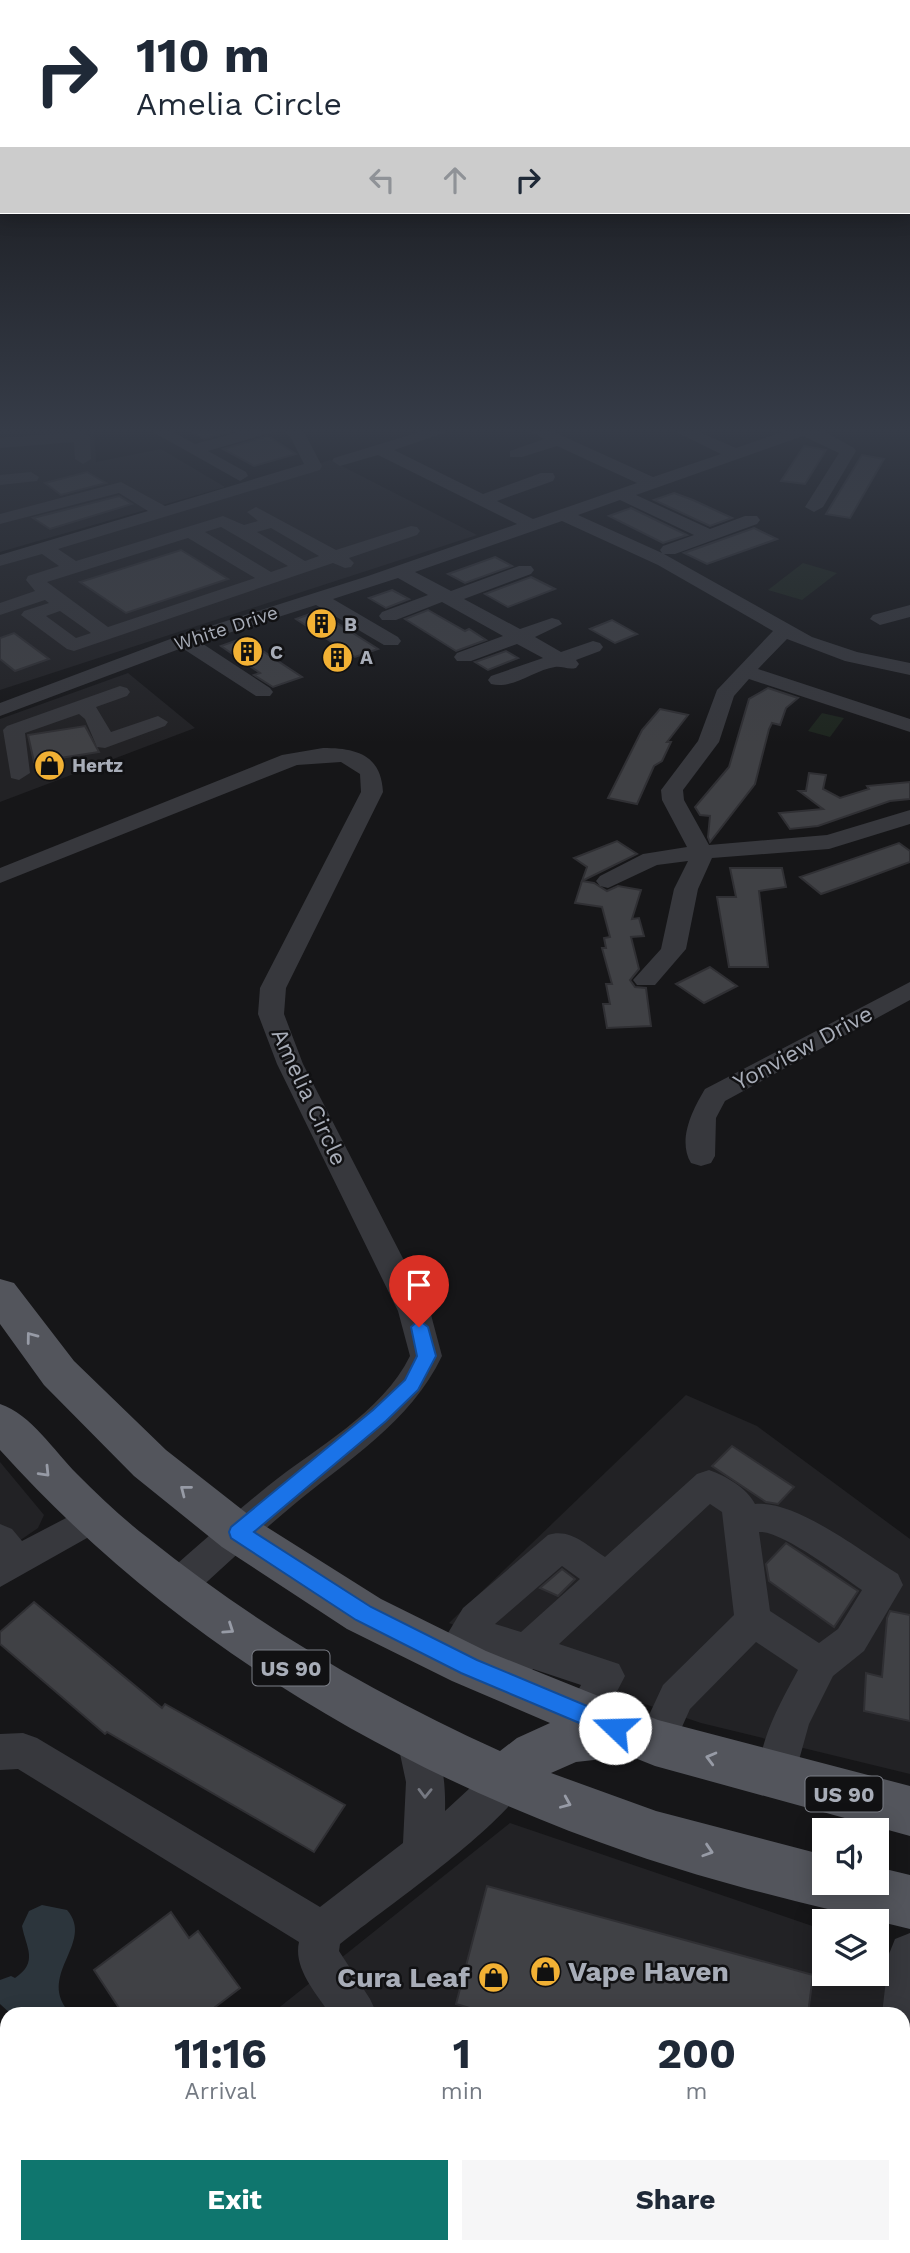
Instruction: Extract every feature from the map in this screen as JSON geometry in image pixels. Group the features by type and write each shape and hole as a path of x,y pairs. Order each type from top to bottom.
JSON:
{"main road":[{"name":"US 90","path":"0,1294 59,1373 150,1462 239,1532 363,1614 514,1665 584,1716 644,1739 910,1811"},
{"name":"US 90","path":"0,1421 91,1519 174,1589 227,1629 327,1690 459,1758 603,1819 733,1859 812,1878"},
{"path":"509,1778 543,1747 594,1737 644,1739"},
{"path":"881,1895 910,1902"}],"street":[{"path":"44,533 73,568"},
{"path":"0,561 73,533"},
{"path":"106,634 56,599 36,580 183,533"},
{"path":"194,533 270,579"},
{"path":"246,533 304,568"},
{"path":"292,533 375,580"},
{"path":"56,599 31,615 74,645 405,533"},
{"name":"White Drive","path":"0,710 41,692 185,641 375,580 509,533"},
{"path":"604,533 664,561 839,654 910,669"},
{"path":"705,533 709,535"},
{"path":"669,550 714,533"},
{"path":"389,616 525,570"},
{"path":"399,572 564,661"},
{"path":"319,598 391,641"},
{"path":"0,609 56,599"},
{"path":"880,619 910,611"},
{"path":"464,657 552,624"},
{"path":"702,854 673,800 673,790 708,743 724,694 744,671 791,628"},
{"path":"498,680 564,661 593,647 574,637"},
{"path":"185,641 263,692"},
{"path":"744,671 910,726"},
{"path":"82,706 94,716 105,742 158,722 95,673"},
{"path":"0,698 41,692"},
{"path":"19,773 14,730 120,692"},
{"name":"Amelia Circle","path":"0,876 290,760 310,755 341,755 354,759 371,772 372,792 302,929 270,1001 274,1026 290,1064 414,1311 426,1356 412,1385 380,1416 174,1589"},
{"path":"608,881 651,859 829,842 910,817"},
{"path":"646,980 669,958 679,941 685,891 702,854"},
{"name":"Yonview Drive","path":"701,1156 702,1118 715,1095 910,990"},
{"path":"514,1665 709,1484 738,1505 753,1620 820,1664"},
{"path":"740,1520 768,1517 798,1531 885,1585 850,1640 820,1664 790,1722 777,1776"},
{"path":"6,1558 91,1519"},
{"path":"460,1645 476,1619 560,1546 608,1578"},
{"path":"644,1739 676,1697 753,1620"},
{"path":"415,1735 426,1782 423,1852"},
{"path":"0,1752 23,1751 322,1932"},
{"path":"352,2007 317,1955 322,1932 471,1815 509,1778"},
{"path":"905,2007 910,1954"}],"shaded area":[{"path":"0,533 65,533 0,552"},
{"path":"102,533 477,535 0,690 0,566"},
{"path":"803,563 837,573 802,600 768,590"},
{"name":"Hertz","path":"128,673 195,728 0,802 0,719"},
{"path":"822,713 844,718 830,737 808,731"},
{"path":"686,1395 757,1426 910,1539 910,1774 701,1723 621,1696 449,1623"},
{"path":"0,1462 44,1515 38,1528 0,1554"},
{"path":"510,1823 812,1926 812,1986 889,1986 889,1952 910,1960 910,2007 280,2007"},
{"path":"42,1905 67,1910 74,1922 75,1935 59,1986 61,2000 66,2007 3,2007 0,2004 0,1980 11,1976 15,1978 27,1966 29,1960 22,1926 29,1911"}],"building":[{"path":"643,533 687,535 663,543"},
{"path":"740,533 765,533 777,539 707,564 684,553"},
{"path":"181,550 228,579 126,613 80,582"},
{"path":"495,557 512,566 465,583 448,574"},
{"path":"531,577 555,589 508,607 485,594"},
{"path":"392,590 409,599 386,608 369,598"},
{"path":"428,610 486,640 456,651 405,619"},
{"path":"318,611 378,649 355,657 296,619"},
{"path":"612,620 637,634 615,643 590,629"},
{"path":"14,633 49,659 15,671 0,659 0,638"},
{"path":"243,638 302,677 273,687 254,675 260,673 221,646"},
{"path":"506,651 518,658 488,670 475,662"},
{"path":"768,688 798,698 786,708 780,725 772,723 755,784 710,842 710,816 700,815 695,807 729,767 749,699"},
{"path":"660,709 688,715 667,742 671,742 662,761 654,766 637,804 608,798 642,730"},
{"path":"85,726 99,752 34,762 28,735"},
{"path":"809,773 826,775 823,789 840,798 869,789 867,786 910,782 910,799 890,801 818,826 790,829 779,813 823,809 799,791 806,791"},
{"path":"617,841 637,854 582,881 587,867 574,858"},
{"path":"899,843 910,851 910,862 821,894 800,877"},
{"path":"730,868 782,868 786,887 759,891 768,967 729,967 717,897 736,897"},
{"path":"582,881 594,883 607,891 618,886 641,890 632,919 639,918 644,936 631,937 639,969 630,980 635,987 646,988 651,1026 607,1028 603,1004 610,1004 606,984 612,984 602,948 606,948 604,938 610,937 602,907 575,903"},
{"path":"710,967 737,986 704,1003 676,984"},
{"path":"732,1446 794,1487 778,1504 766,1502 712,1466"},
{"path":"786,1543 858,1591 834,1627 769,1581 766,1564"},
{"path":"562,1569 575,1579 558,1596 540,1588"},
{"path":"34,1602 162,1708 165,1704 345,1805 314,1852 107,1732 105,1734 0,1644 0,1632"},
{"path":"890,1611 910,1615 910,1721 864,1711 866,1673 882,1677 887,1618"},
{"path":"487,1886 812,1975 809,2007 466,2007 456,2004"},
{"path":"171,1912 189,1938 198,1931 240,1988 215,2007 118,2007 94,1970"}],"place":[{"name":"B","path":"321,624"},
{"name":"C","path":"247,652"},
{"name":"A","path":"337,657"},
{"name":"Hertz","path":"49,765"},
{"name":"Vape Haven","path":"545,1971"},
{"name":"Cura Leaf","path":"493,1977"}],"route":[{"path":"419,1327 426,1356 412,1385 380,1416 239,1532 363,1614 469,1667 615,1728"}]}
